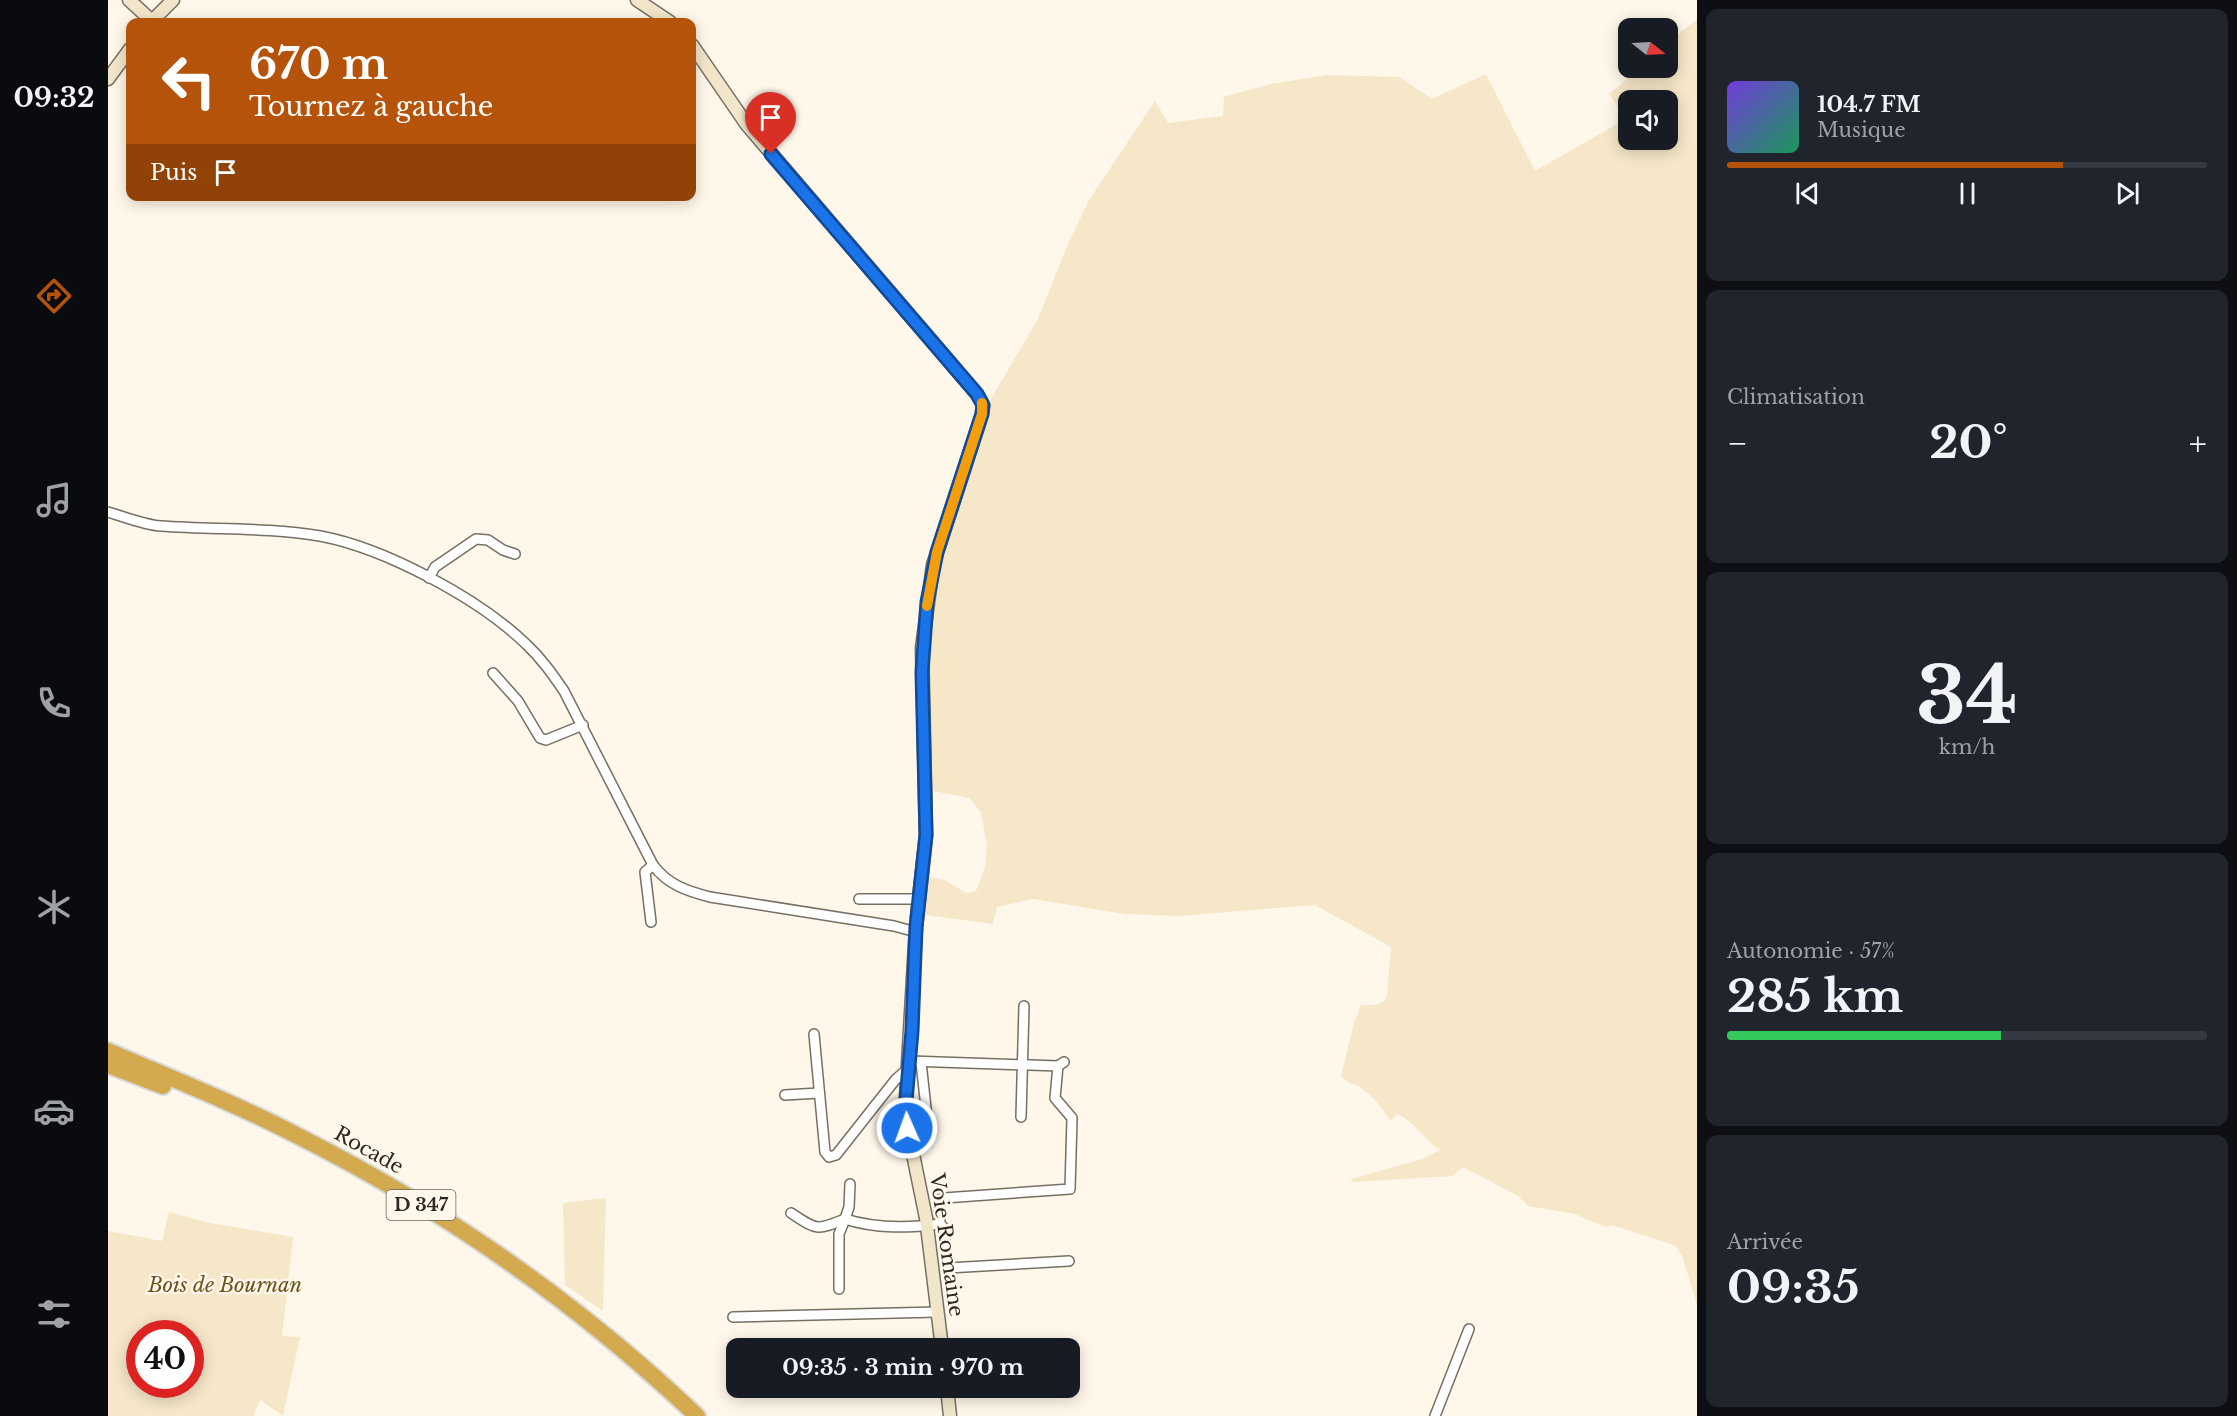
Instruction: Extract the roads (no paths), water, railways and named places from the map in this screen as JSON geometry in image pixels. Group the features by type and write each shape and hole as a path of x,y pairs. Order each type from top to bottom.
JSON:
{"highway":[{"name":"Rocade","path":"108,1051 278,1126 351,1164 421,1205 490,1249 557,1298 629,1355 698,1416"},
{"name":"D 347","path":"108,1065 176,1091 273,1135 346,1173 416,1214 484,1258 550,1306 615,1357 681,1416"}],"street":[{"path":"129,0 148,18"},
{"path":"156,18 173,0"},
{"path":"637,0 664,18"},
{"name":"Voie Romaine","path":"696,51 741,118 981,401 982,414 937,552 927,602 922,672 926,823 916,932 913,1065 906,1122 926,1227 941,1338"},
{"path":"108,79 126,54"},
{"path":"108,512 158,526 238,528 320,536 394,561 429,578 494,616 529,646 564,691 653,865 667,880 689,892 916,932"},
{"path":"429,578 435,567 476,539 488,540 503,550 515,554"},
{"path":"493,673 518,701 540,738 546,740 583,725"},
{"path":"651,922 645,872 653,865"},
{"path":"859,899 920,899"},
{"path":"1021,1117 1024,1006"},
{"path":"814,1034 825,1152 829,1157 836,1155 896,1079 913,1065 1061,1064 1055,1098 1072,1118 1070,1189 939,1200 940,1224 943,1227 948,1268 1069,1261"},
{"path":"913,1065 929,1136"},
{"path":"785,1095 819,1094"},
{"path":"839,1289 839,1234 849,1207 850,1184"},
{"path":"791,1213 813,1227 824,1228 845,1219 866,1226 926,1227 940,1224"},
{"path":"733,1317 937,1312"},
{"path":"1435,1416 1469,1329"},
{"path":"948,1398 950,1416"}],"park label":[{"name":"Bois de Bournan","path":"225,1285"}]}
